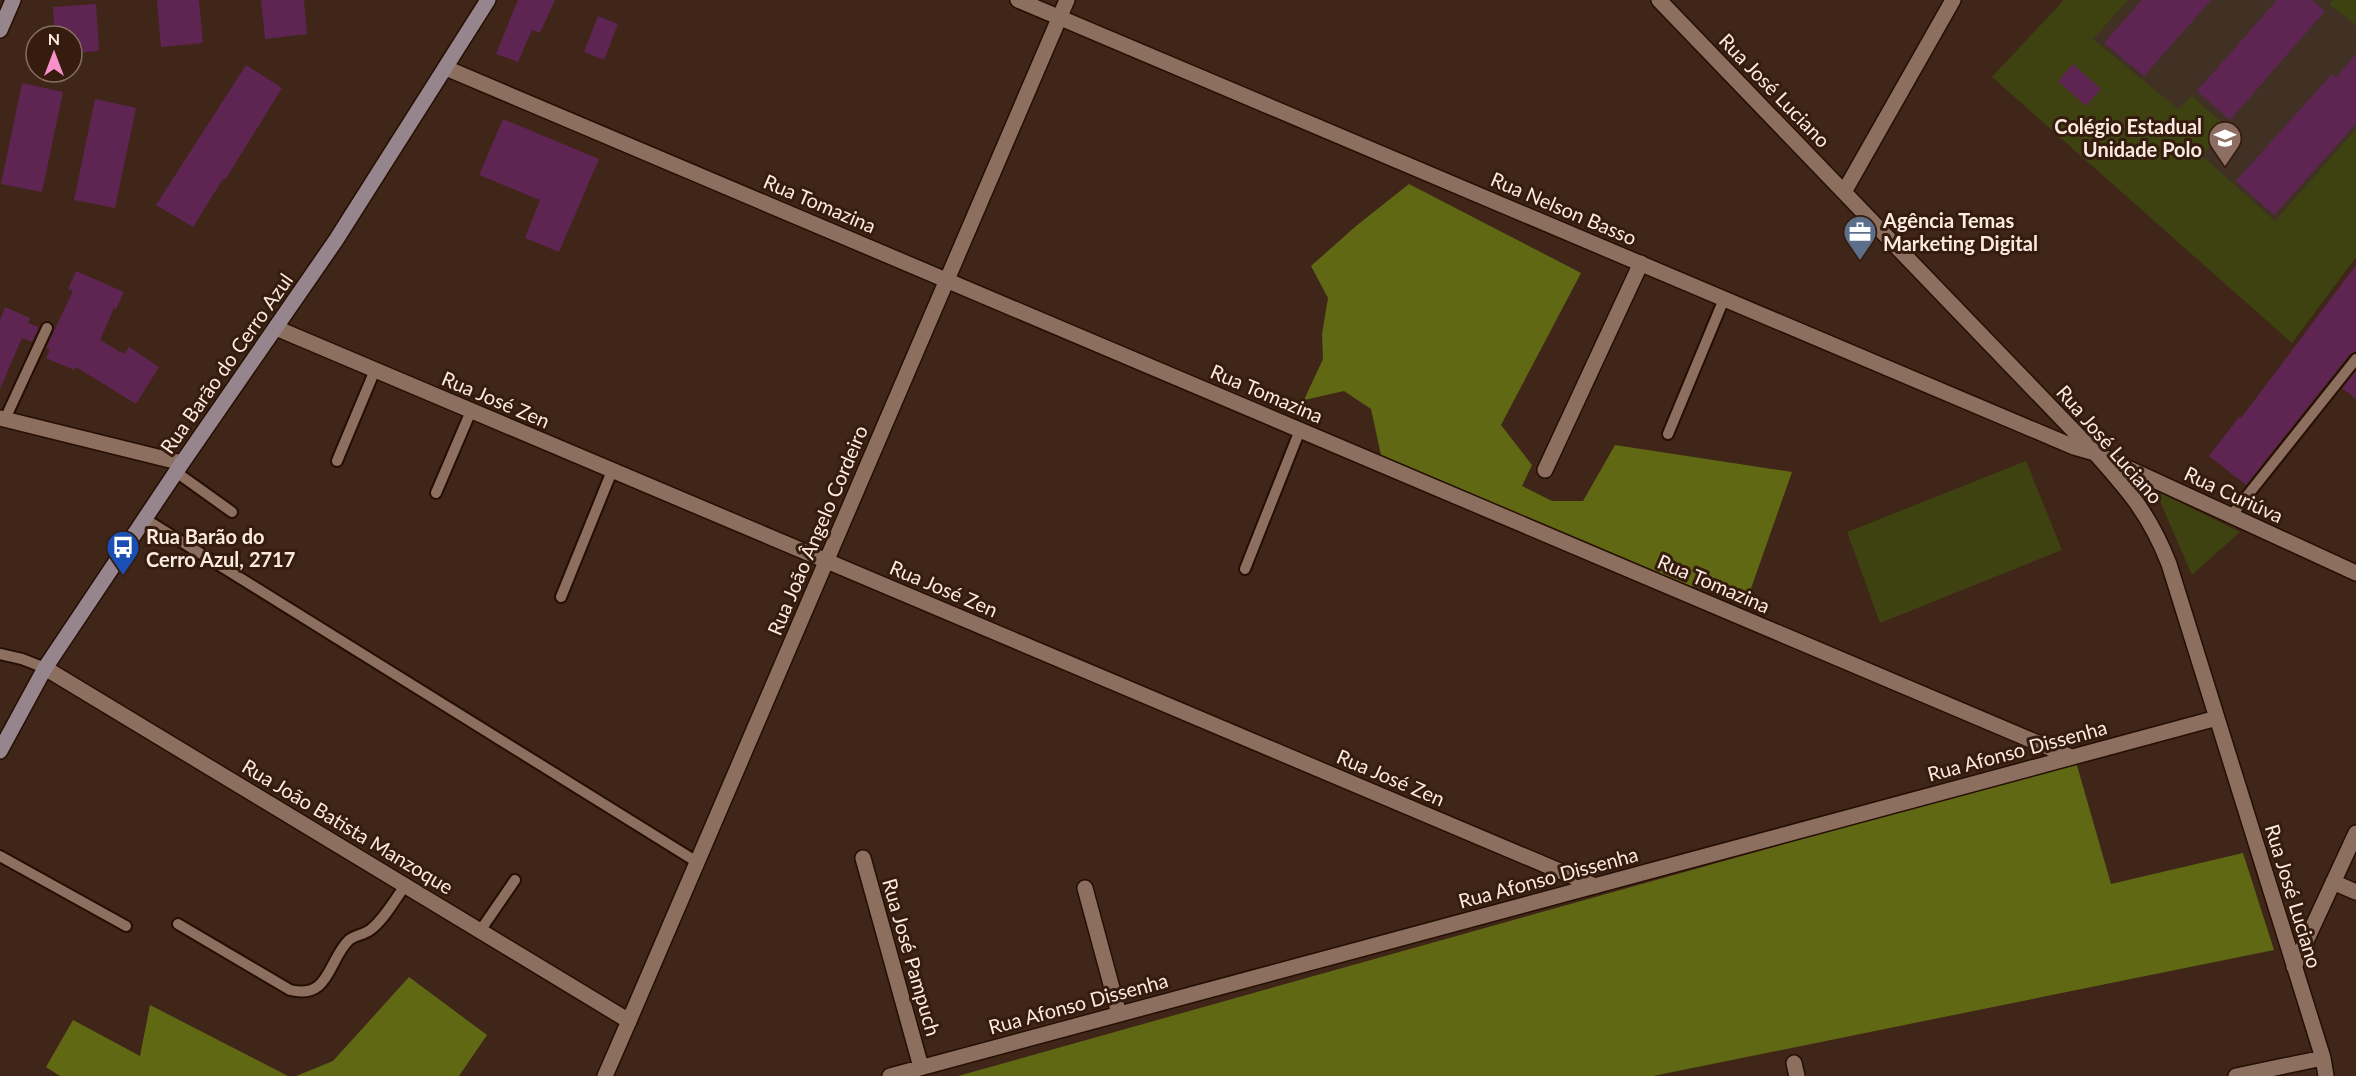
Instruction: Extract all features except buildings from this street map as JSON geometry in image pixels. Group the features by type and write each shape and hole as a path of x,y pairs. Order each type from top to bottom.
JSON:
{"main road":[{"path":"0,30 13,0"},
{"name":"Rua Barão do Cerro Azul","path":"1,748 45,668 374,182 488,0"}],"street":[{"name":"Rua Nelson Basso","path":"1018,0 2074,447 2094,453"},
{"name":"Rua João Ângelo Cordeiro","path":"604,1076 1067,0"},
{"name":"Rua José Luciano","path":"1659,0 2094,453 2144,510 2158,535 2169,564 2323,1058 2326,1076"},
{"path":"1844,192 1953,0"},
{"name":"Rua Tomazina","path":"446,68 2071,758"},
{"path":"1545,470 1641,264"},
{"name":"Rua José Zen","path":"276,328 1595,886"},
{"path":"2,418 179,468"},
{"name":"Rua Curiúva","path":"2094,453 2356,573"},
{"name":"Rua João Batista Manzoque","path":"45,668 629,1021"},
{"name":"Rua Afonso Dissenha","path":"890,1076 2217,718"},
{"path":"2294,967 2356,833"},
{"name":"Rua José Pampuch","path":"862,858 921,1068"},
{"path":"2333,882 2356,892"},
{"path":"1085,888 1119,1014"},
{"path":"2236,1076 2323,1058"}],"lane":[{"path":"1668,434 1724,299"},
{"path":"2,418 46,328"},
{"path":"2231,516 2356,359"},
{"path":"337,461 375,370"},
{"path":"436,493 471,411"},
{"path":"1245,569 1300,430"},
{"path":"179,468 232,512"},
{"path":"561,597 612,471"},
{"path":"145,519 697,861"},
{"path":"0,654 45,668"},
{"path":"0,856 126,926"},
{"path":"480,931 515,880"},
{"path":"178,924 290,990 301,993 313,990 324,981 348,941 374,927 405,886"}],"shaded area":[{"name":"Colégio Estadual Unidade Polo","path":"2064,0 2356,0 2356,257 2292,343 1992,77"}],"green space":[{"path":"2064,0 2128,0 2093,39 2178,109 2192,96 2227,127 2202,156 2275,221 2356,129 2356,257 2292,343 1992,77"},
{"path":"2332,0 2356,0 2356,25 2330,5"},
{"path":"1409,184 1581,273 1501,425 1532,465 1522,486 1552,501 1583,501 1615,445 1792,472 1748,597 1680,584 1381,455 1371,409 1344,391 1304,400 1323,359 1322,334 1328,298 1311,266"},
{"path":"2026,461 2062,550 1880,623 1847,532"},
{"path":"2155,490 2240,532 2192,575"},
{"path":"2076,762 2111,884 2243,853 2274,950 1653,1076 958,1076"},
{"path":"409,977 487,1035 459,1076 296,1076 333,1061"},
{"path":"150,1005 288,1076 60,1076 46,1067 73,1020 140,1056"}],"place":[{"name":"Colégio Estadual Unidade Polo","path":"2225,167"},
{"name":"Agência Temas Marketing Digital","path":"1860,261"},
{"name":"Rua Barão do Cerro Azul, 2717","path":"123,576"}]}
